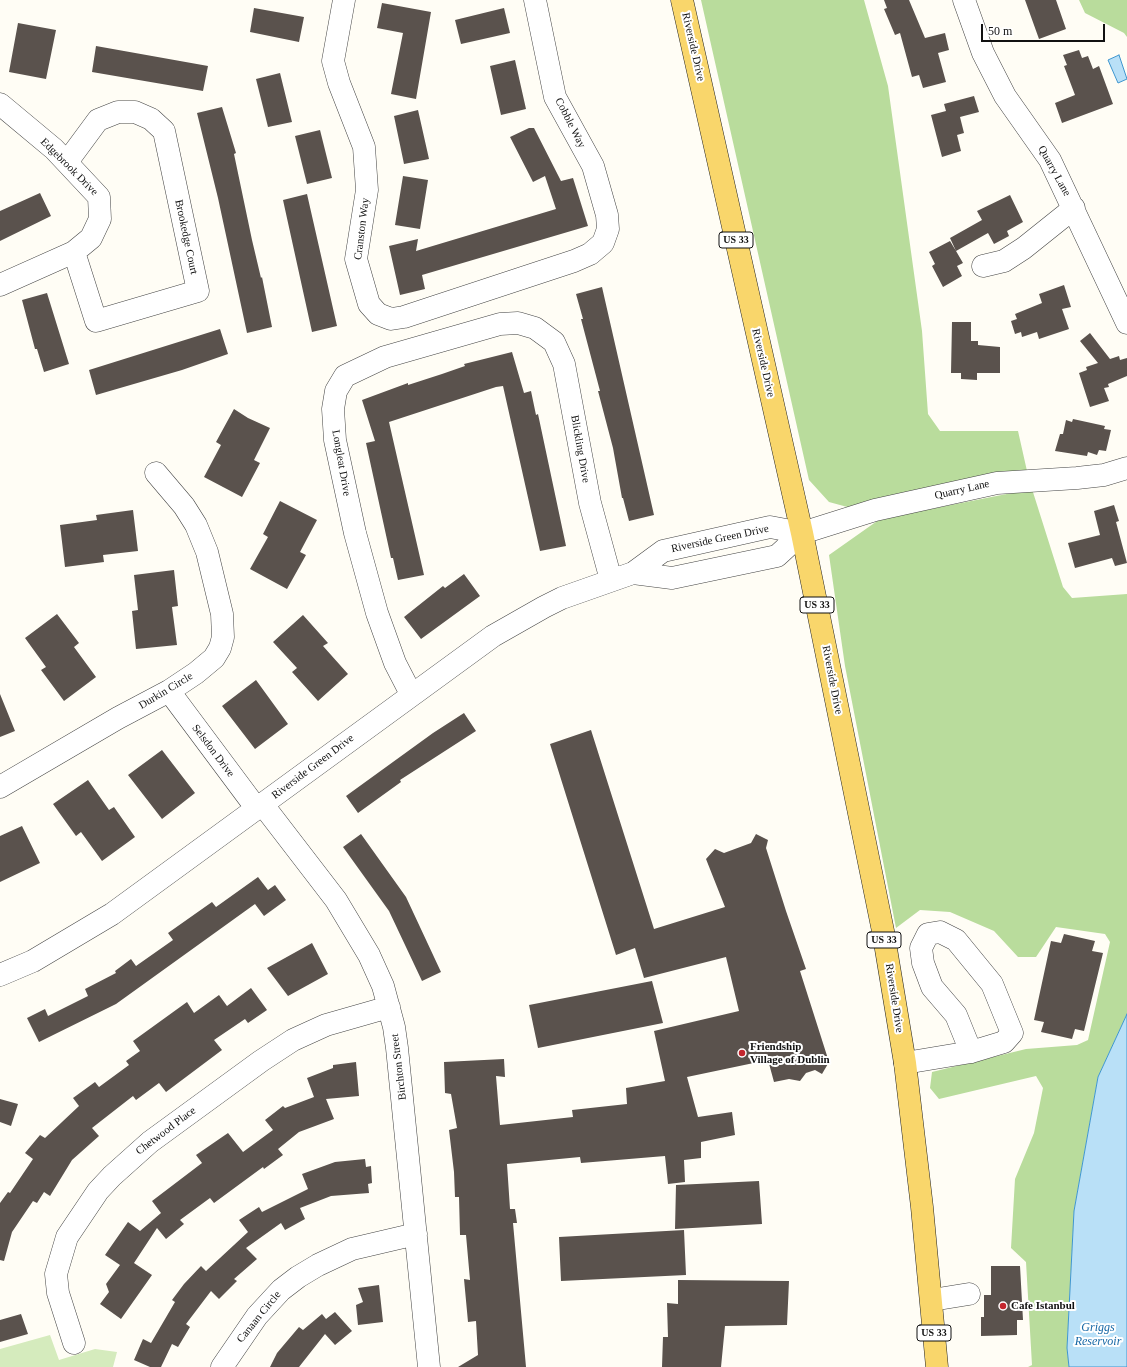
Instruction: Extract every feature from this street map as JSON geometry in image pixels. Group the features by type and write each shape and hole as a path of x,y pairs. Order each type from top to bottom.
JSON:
{"main road":[{"name":"Riverside Drive","path":"682,0 802,533 883,932 905,1063 932,1300 937,1367"}],"street":[{"name":"Cranston Way","path":"344,0 333,61 339,83 364,147 367,190 356,259 369,304 378,314 391,319 404,317 574,261 590,254 603,243"},
{"name":"Cobble Way","path":"535,0 555,97 593,166 607,215 608,229 603,243"},
{"name":"Quarry Lane","path":"964,0 983,53 1001,89 1050,160 1074,208 1127,324"},
{"name":"Edgebrook Drive","path":"0,104 54,149 99,197 100,219 91,238 74,252 0,286"},
{"name":"Brookedge Court","path":"67,162 98,120 118,112 135,112 151,119 164,131 198,291 96,321 74,252"},
{"path":"983,266 1004,261 1024,248 1074,208"},
{"name":"Longleat Drive","path":"411,694 394,663 355,533 335,440 333,409 336,391 345,376 385,357 500,324 518,324 535,328"},
{"name":"Blickling Drive","path":"535,328 554,342 564,364 590,503 611,580"},
{"name":"Quarry Lane","path":"802,533 875,510 997,483 1104,475 1127,468"},
{"name":"Durkin Circle","path":"0,787 118,718 169,692 214,658 220,648 223,637 222,614 207,552 196,525 184,506 156,473"},
{"name":"Riverside Green Drive","path":"0,975 33,961 112,914 260,807 411,694 493,636 562,598 633,573 663,551 770,527 802,533"},
{"name":"Riverside Green Drive","path":"633,573 672,578 777,556 802,533"},
{"name":"Selsdon Drive","path":"169,692 260,807"},
{"name":"Birchton Street","path":"260,807 336,900 369,955 389,1007 397,1048 429,1367"},
{"path":"905,1063 971,1052 1004,1042 1012,1033 992,984 956,940 940,932 928,934 921,948 923,963 932,987 956,1015 971,1052"},
{"name":"Chetwood Place","path":"74,1343 58,1293 56,1274 67,1236 98,1191 112,1176 156,1138 261,1061 293,1040 326,1025 389,1007"},
{"name":"Canaan Circle","path":"222,1367 257,1316 281,1290 298,1277 318,1265 352,1249 416,1234"},
{"path":"932,1300 969,1294"}],"green space":[{"path":"701,0 864,0 888,86 922,331 928,414 940,431 1018,431 1027,471 851,508 829,502 809,480"},
{"path":"1079,0 1127,0 1127,37 1124,33 1085,13"},
{"path":"1032,489 1063,587 1072,598 1127,594 1127,1014 1098,1077 1074,1211 1067,1348 1069,1367 1028,1367 1032,1365 1026,1262 1011,1248 1015,1179 1034,1133 1043,1088 1036,1076 939,1099 930,1088 932,1072 1026,1049 1077,1045 1088,1040 1110,942 1105,934 1056,927 1036,957 1018,957 994,931 950,912 920,910 896,928 845,666 829,555 880,519"},
{"path":"50,1335 59,1360 95,1349 117,1352 113,1367 0,1367 0,1349"}],"water":[{"path":"1119,55 1127,79 1118,83 1108,60"},
{"name":"Griggs Reservoir","path":"1127,1014 1127,1367 1069,1367 1067,1348 1074,1211 1098,1077"}],"building":[{"path":"884,0 909,0 925,38 945,33 949,50 938,53 946,82 923,88 919,75 912,77 900,33 895,35 884,9 887,8"},
{"path":"1025,0 1056,0 1066,29 1039,39"},
{"path":"382,3 431,12 416,99 391,94 403,33 377,28"},
{"path":"254,8 304,17 299,42 250,32"},
{"path":"504,8 510,33 461,44 455,20"},
{"path":"18,23 56,30 46,79 9,72"},
{"path":"96,46 208,66 203,91 92,72"},
{"path":"1079,50 1082,58 1088,56 1093,69 1099,66 1113,104 1062,123 1055,103 1075,95 1064,66 1067,65 1063,55"},
{"path":"515,60 526,109 501,115 490,66"},
{"path":"280,73 292,122 268,127 256,79"},
{"path":"974,96 979,112 960,117 964,133 957,135 961,151 942,157 931,115 946,111 944,104"},
{"path":"222,107 236,153 234,154 272,327 247,333 218,198 197,113"},
{"path":"418,110 429,159 404,164 394,116"},
{"path":"529,128 534,128 561,181 573,178 588,226 422,275 425,289 400,295 389,246 418,239 416,251 556,209 545,176 533,182 510,137"},
{"path":"320,130 332,178 307,184 295,136"},
{"path":"403,176 428,180 420,229 395,225"},
{"path":"40,193 51,216 0,241 0,211"},
{"path":"307,194 337,326 312,332 283,200"},
{"path":"1010,195 1023,222 1007,231 1009,236 994,244 988,233 956,251 950,238 982,220 977,211"},
{"path":"950,241 963,263 957,266 962,276 943,287 932,266 935,264 929,252"},
{"path":"1064,285 1071,307 1062,309 1069,329 1039,339 1037,332 1022,337 1021,332 1015,334 1011,321 1017,319 1015,314 1042,303 1039,294"},
{"path":"602,287 654,515 629,521 622,498 613,448 598,391 600,391 576,294"},
{"path":"47,293 69,364 44,372 37,349 35,349 22,300"},
{"path":"952,322 971,322 971,341 978,341 978,345 1000,347 1000,373 977,373 977,380 961,379 961,373 951,373"},
{"path":"220,329 228,354 182,370 96,395 89,370"},
{"path":"1090,333 1110,359 1119,356 1120,360 1127,358 1127,376 1108,384 1109,387 1104,388 1109,401 1090,407 1079,373 1087,370 1086,367 1098,363 1080,341"},
{"path":"512,352 524,393 531,391 536,415 538,414 566,546 540,551 503,386 496,387 389,422 424,575 398,580 393,558 391,558 366,443 375,441 362,400 408,383 408,385 465,366 464,364"},
{"path":"234,409 248,418 270,428 254,460 260,463 242,497 204,477 221,445 216,442"},
{"path":"1073,419 1105,426 1104,429 1111,430 1106,451 1099,450 1097,455 1088,452 1087,456 1055,451 1060,434 1063,434 1066,420 1072,422"},
{"path":"280,501 317,520 300,552 306,555 287,589 250,569 268,537 263,534"},
{"path":"1114,505 1119,521 1116,522 1127,563 1115,566 1112,558 1075,568 1068,543 1100,535 1094,511"},
{"path":"133,510 138,551 103,555 104,562 65,567 60,525 97,520 96,515"},
{"path":"174,570 178,606 172,607 177,645 136,649 132,611 138,610 134,575"},
{"path":"464,574 480,596 421,639 404,617 443,586 445,588"},
{"path":"57,614 79,643 74,647 96,677 64,701 41,670 46,667 25,638"},
{"path":"303,615 328,643 323,646 348,674 318,701 292,672 297,668 273,642"},
{"path":"256,680 288,724 255,749 222,706"},
{"path":"0,694 15,731 0,737"},
{"path":"464,713 476,731 400,780 401,782 358,813 346,796 433,733"},
{"name":"Friendship Village of Dublin","path":"591,730 654,929 725,907 706,859 715,849 724,853 751,843 756,834 768,840 766,848 806,969 800,971 829,1062 822,1074 815,1070 806,1073 800,1081 789,1079 774,1082 768,1060 687,1077 698,1117 732,1112 735,1135 701,1142 701,1158 684,1160 685,1182 668,1184 665,1156 581,1163 580,1157 507,1164 510,1209 515,1209 517,1223 513,1223 526,1367 458,1367 478,1355 476,1321 468,1322 464,1279 470,1280 466,1235 460,1235 459,1197 455,1197 454,1172 449,1130 457,1128 451,1094 445,1093 444,1062 504,1059 505,1077 496,1076 500,1125 573,1117 572,1110 627,1104 626,1088 665,1081 654,1031 739,1011 726,957 644,978 635,948 616,955 550,744"},
{"path":"162,750 195,793 162,819 128,775"},
{"path":"88,780 109,810 114,807 135,837 102,861 81,832 76,836 53,804"},
{"path":"22,826 40,863 0,882 0,836"},
{"path":"361,834 406,897 441,972 422,981 389,911 343,847"},
{"path":"258,877 268,890 275,885 286,900 264,916 255,904 116,1004 39,1042 27,1018 45,1009 48,1016 88,996 85,989 116,973 115,971 131,959 136,966 173,940 168,933 212,902 216,907"},
{"path":"1064,934 1095,941 1092,951 1103,953 1084,1031 1075,1029 1072,1039 1041,1032 1044,1022 1034,1020 1051,941 1061,943"},
{"path":"312,943 328,974 288,996 267,968"},
{"path":"652,981 663,1023 538,1048 529,1005"},
{"path":"251,988 267,1010 248,1023 245,1019 214,1040 222,1050 166,1092 159,1083 136,1100 133,1096 92,1128 99,1136 72,1160 50,1196 44,1192 37,1203 33,1201 12,1232 4,1261 0,1260 0,1203 8,1192 10,1193 33,1159 25,1153 40,1135 45,1138 79,1106 73,1098 95,1082 99,1087 129,1065 126,1061 140,1051 133,1041 187,1002 194,1013 219,995 227,1006"},
{"path":"356,1062 359,1096 326,1099 334,1119 299,1132 278,1149 283,1155 264,1169 263,1167 214,1203 210,1198 180,1220 184,1224 166,1239 157,1228 134,1263 152,1275 121,1319 100,1304 109,1292 106,1284 120,1265 105,1255 128,1222 140,1231 161,1213 152,1201 202,1163 196,1155 228,1133 243,1152 273,1130 265,1120 283,1106 285,1108 314,1097 307,1078 333,1068 333,1065"},
{"path":"0,1099 18,1104 11,1126 0,1122"},
{"path":"365,1159 366,1167 371,1166 372,1183 368,1184 369,1193 331,1196 300,1208 305,1219 285,1230 281,1223 246,1248 257,1259 234,1279 237,1281 219,1299 211,1291 186,1324 190,1327 178,1347 172,1344 161,1367 150,1367 134,1360 143,1339 151,1343 175,1302 172,1300 184,1284 201,1266 206,1271 248,1232 239,1220 259,1207 262,1212 308,1189 302,1174 335,1162"},
{"path":"759,1181 762,1224 675,1229 676,1185"},
{"path":"684,1230 686,1275 561,1281 559,1237"},
{"name":"Cafe Istanbul","path":"991,1266 1020,1266 1023,1320 1017,1320 1017,1335 981,1336 981,1317 984,1317 984,1295 991,1295"},
{"path":"678,1280 789,1281 787,1325 725,1326 721,1367 662,1367 663,1337 668,1337 667,1303 678,1304"},
{"path":"379,1285 383,1322 358,1325 356,1305 363,1302 358,1288"},
{"path":"335,1312 352,1331 335,1345 325,1334 299,1367 270,1367 277,1353 299,1327 303,1330 322,1314 326,1319"},
{"path":"21,1314 28,1334 0,1342 0,1320"}],"place":[{"name":"Friendship Village of Dublin","path":"742,1053"},
{"name":"Cafe Istanbul","path":"1003,1306"}]}
